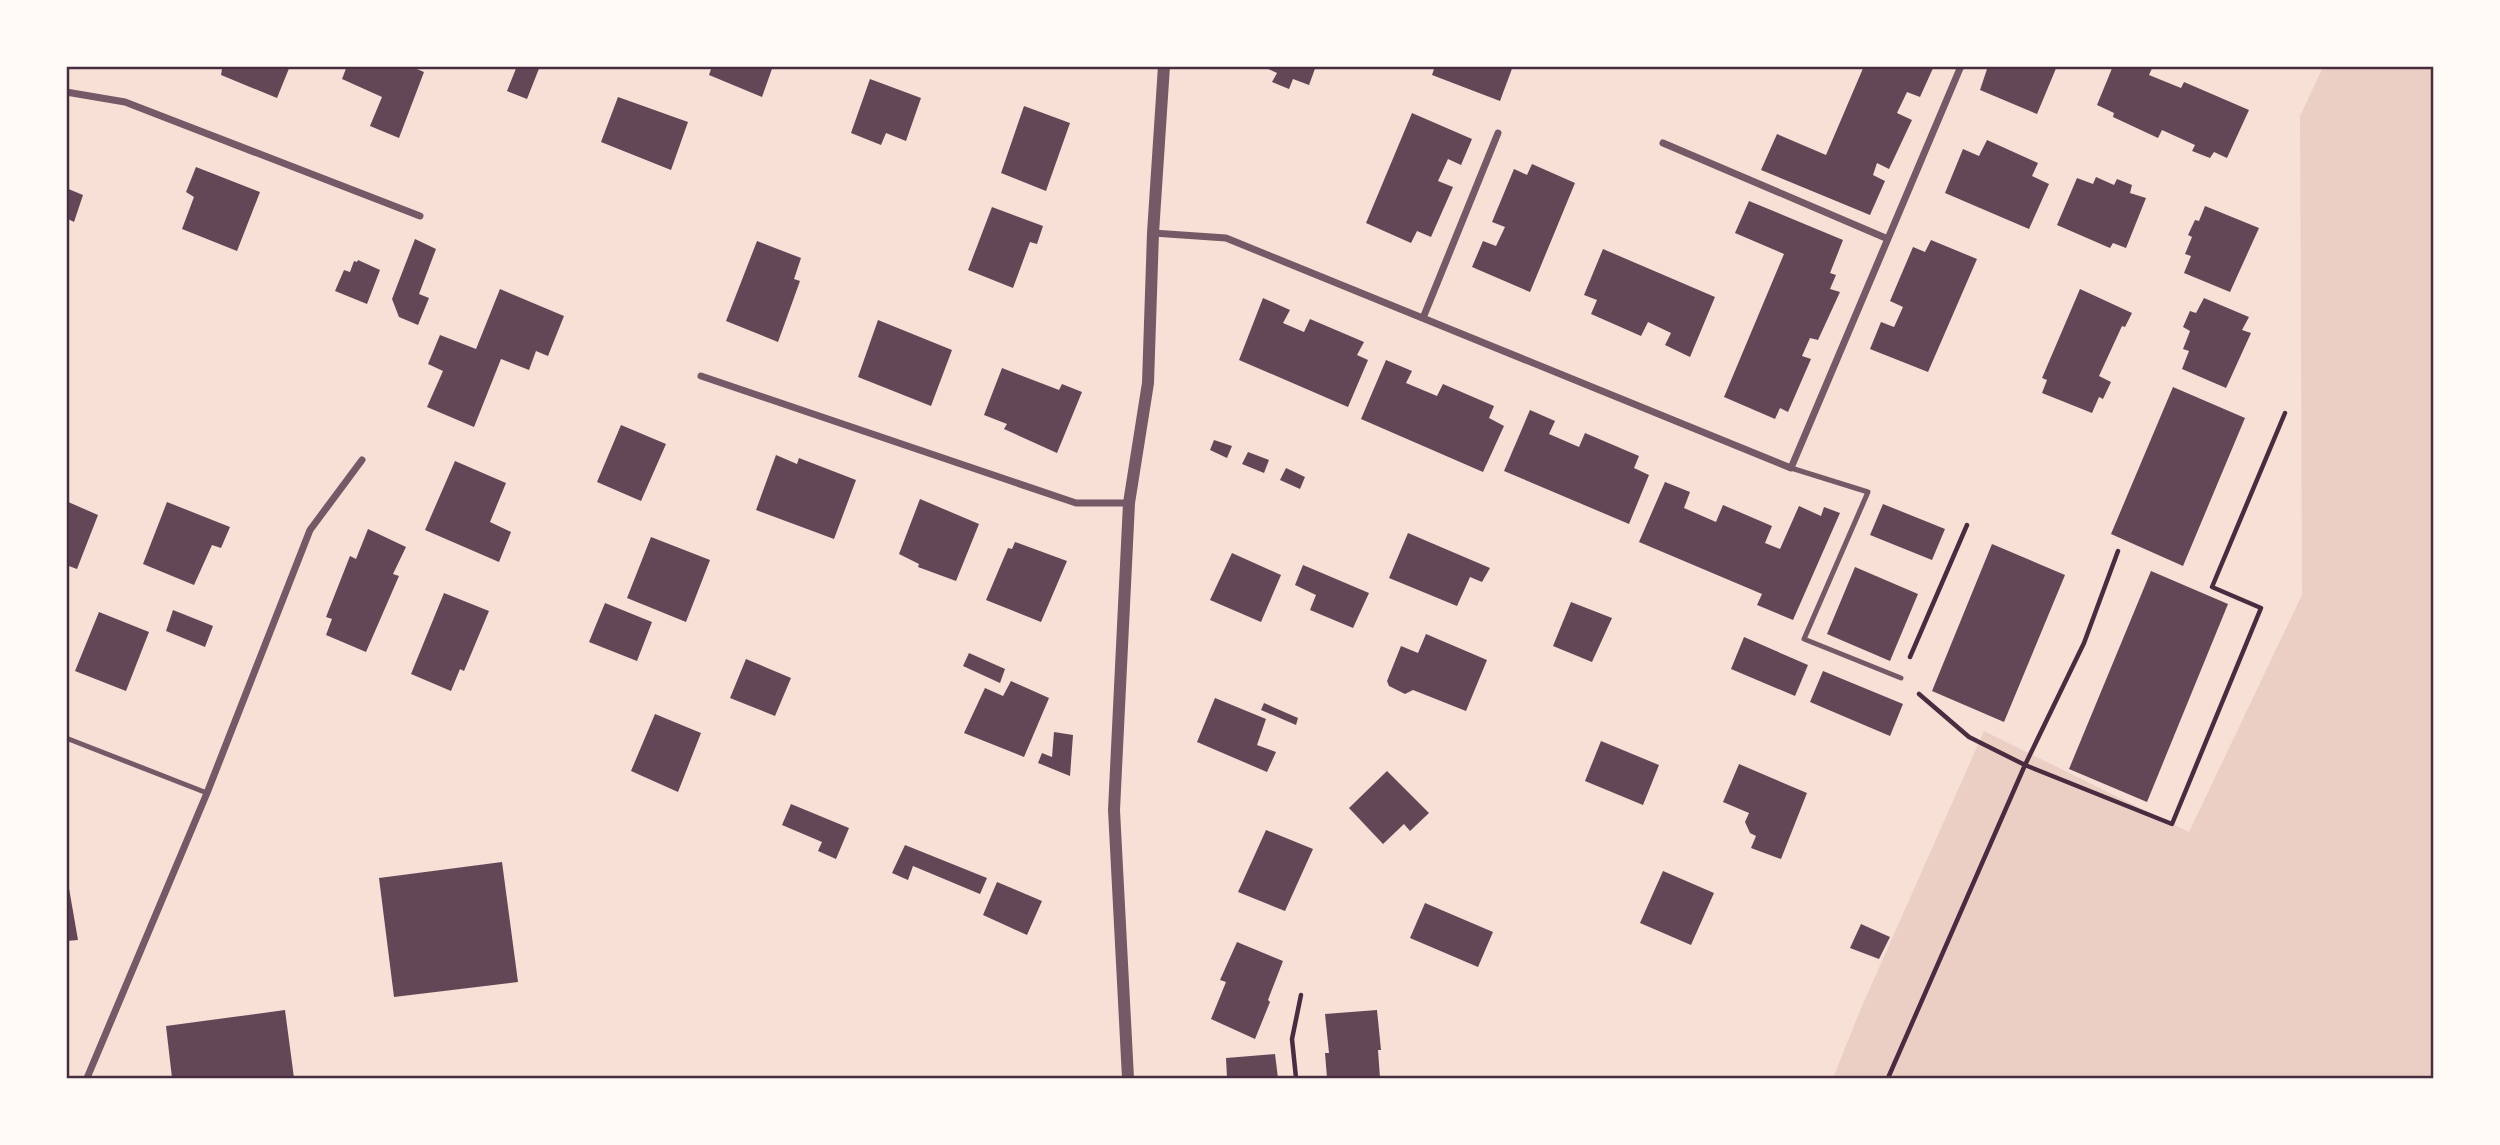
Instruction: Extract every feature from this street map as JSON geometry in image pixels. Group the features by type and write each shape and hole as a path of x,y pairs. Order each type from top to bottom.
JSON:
{"street":[{"path":"1128,1079 1114,810 1129,503 1149,383 1153,233 1164,66"},
{"path":"1153,233 1226,238 1791,468 1961,66"},
{"path":"66,92 125,102 420,216"},
{"path":"1423,318 1497,133"},
{"path":"1663,143 1888,239"},
{"path":"701,376 1076,503 1129,503"},
{"path":"87,1079 207,793 310,530 362,460"}],"lane":[{"path":"1791,468 1868,492 1804,639 1901,678"},
{"path":"66,738 207,793"}],"path":[{"path":"1967,525 1901,678 1969,737 2025,765 2172,824 2261,608 2213,587 2286,413"},
{"path":"1888,1079 2025,765 2084,643 2118,551"},
{"path":"1296,1079 1292,1039 1301,995"}],"shaded area":[{"path":"2323,67 2433,67 2433,1078 1833,1078 1984,731 2189,832 2302,595 2300,116"}],"building":[{"path":"215,66 290,66 277,98 221,75 222,69"},
{"path":"347,66 410,66 424,72 399,138 370,126 382,97 342,79"},
{"path":"517,66 540,66 527,99 507,91"},
{"path":"712,66 773,66 762,97 709,75"},
{"path":"1262,66 1316,66 1309,85 1293,79 1289,89 1272,82 1277,73"},
{"path":"1435,66 1513,66 1500,101 1432,75"},
{"path":"1864,66 1934,66 1920,97 1907,92 1897,113 1912,120 1889,169 1877,163 1873,175 1885,181 1870,215 1761,170 1777,134 1826,155"},
{"path":"1988,66 2057,66 2037,114 1980,90"},
{"path":"2113,66 2153,66 2149,75 2181,88 2184,82 2249,110 2227,158 2214,152 2210,158 2192,151 2195,145 2162,130 2158,138 2113,117 2114,113 2097,105"},
{"path":"870,79 921,98 906,141 886,133 881,145 851,133"},
{"path":"618,97 688,122 671,170 601,142"},
{"path":"1024,106 1070,123 1046,191 1001,173"},
{"path":"1412,113 1472,139 1461,165 1448,159 1438,181 1453,187 1431,237 1417,231 1411,243 1366,223"},
{"path":"1987,140 2038,163 2032,176 2049,184 2029,229 1945,193 1963,149 1979,156"},
{"path":"1532,164 1575,183 1530,292 1472,267 1483,241 1496,246 1505,227 1492,222 1514,169 1527,175"},
{"path":"196,167 260,192 237,251 182,229 194,197 186,192"},
{"path":"2096,177 2114,185 2117,179 2132,185 2130,193 2146,198 2126,248 2113,243 2110,248 2057,225 2077,178 2093,184"},
{"path":"66,188 83,195 74,222 66,218"},
{"path":"1749,201 1843,240 1830,273 1836,275 1830,289 1840,292 1818,340 1810,338 1802,356 1811,359 1788,412 1780,408 1775,419 1724,397 1784,254 1735,233"},
{"path":"2205,206 2259,228 2230,292 2184,273 2191,256 2185,254 2192,237 2188,235 2195,220 2199,221"},
{"path":"992,207 1043,226 1037,244 1030,242 1013,288 968,270"},
{"path":"415,239 436,249 419,294 429,298 418,325 399,317 392,299"},
{"path":"1931,240 1977,259 1928,372 1870,349 1881,322 1894,327 1903,307 1890,301 1913,247 1925,252"},
{"path":"757,241 801,258 794,279 800,281 778,342 726,321"},
{"path":"1603,249 1715,297 1690,357 1665,345 1671,333 1648,322 1641,336 1591,314 1597,300 1584,295"},
{"path":"358,260 380,270 367,304 335,291 344,270 350,272 354,261"},
{"path":"500,289 564,316 548,356 536,351 529,370 501,359 474,427 427,407 443,371 428,364 440,335 476,349"},
{"path":"2080,289 2132,313 2125,327 2122,326 2099,376 2111,382 2103,399 2099,397 2092,413 2042,393 2047,380 2042,378"},
{"path":"1263,298 1290,310 1283,323 1304,332 1310,319 1364,342 1357,355 1368,360 1348,407 1239,360"},
{"path":"2204,298 2249,317 2242,330 2251,333 2226,388 2182,369 2189,351 2183,349 2190,331 2183,327 2190,311 2196,313"},
{"path":"878,320 952,350 931,406 858,377"},
{"path":"1386,360 1412,371 1406,383 1437,396 1443,384 1494,406 1489,418 1504,426 1483,472 1361,419"},
{"path":"1002,368 1059,390 1062,384 1082,392 1057,453 1004,429 1007,424 984,415"},
{"path":"2173,387 2245,418 2183,566 2111,534"},
{"path":"1530,410 1555,421 1549,434 1579,447 1585,433 1639,456 1634,468 1649,475 1629,524 1504,471"},
{"path":"621,425 666,444 641,501 597,482"},
{"path":"1214,440 1232,446 1227,458 1210,450"},
{"path":"1248,452 1269,460 1264,473 1242,464"},
{"path":"776,455 797,464 799,458 856,480 834,539 756,510"},
{"path":"455,461 506,483 490,522 511,532 499,562 425,530"},
{"path":"1286,468 1305,477 1300,489 1280,480"},
{"path":"1665,482 1690,492 1684,508 1716,522 1723,505 1772,526 1765,543 1780,549 1799,506 1821,516 1824,507 1840,513 1793,620 1757,605 1762,594 1639,542"},
{"path":"920,499 979,524 956,581 918,567 919,564 899,554"},
{"path":"66,501 98,515 77,569 66,565"},
{"path":"167,502 230,527 221,548 212,545 194,585 143,564"},
{"path":"1883,504 1945,529 1932,560 1870,535"},
{"path":"368,529 406,547 393,574 399,576 366,652 326,635 332,619 326,617 350,556 356,559"},
{"path":"1408,533 1490,568 1482,582 1470,577 1457,606 1389,578"},
{"path":"651,537 710,560 686,622 627,598"},
{"path":"1015,542 1067,561 1041,622 986,600 1008,548 1012,549"},
{"path":"1992,544 2065,575 2004,722 1932,691"},
{"path":"1232,553 1281,575 1261,622 1210,600"},
{"path":"1303,565 1369,593 1353,628 1310,610 1316,595 1295,585"},
{"path":"1855,567 1918,594 1890,661 1827,634"},
{"path":"2151,571 2228,604 2147,802 2069,769"},
{"path":"444,593 489,611 464,671 460,669 451,691 411,674"},
{"path":"1571,602 1612,618 1592,662 1553,646"},
{"path":"605,603 652,622 637,661 589,642"},
{"path":"173,610 213,626 205,647 166,631"},
{"path":"99,612 149,632 126,691 75,671"},
{"path":"1426,634 1487,660 1466,711 1413,690 1405,694 1389,686 1387,681 1401,646 1418,653"},
{"path":"1744,637 1808,665 1795,696 1731,669"},
{"path":"969,653 1005,669 1000,683 963,666"},
{"path":"746,659 791,678 775,716 730,698"},
{"path":"1823,671 1903,704 1890,736 1810,702"},
{"path":"1011,681 1049,698 1024,757 964,733 985,688 1003,696"},
{"path":"1215,698 1266,719 1257,745 1276,752 1267,772 1197,742"},
{"path":"1264,703 1298,718 1296,725 1261,710"},
{"path":"655,714 701,733 678,792 631,771"},
{"path":"1054,732 1073,735 1070,776 1038,763 1042,753 1052,757"},
{"path":"1601,741 1659,765 1643,805 1585,781"},
{"path":"1739,764 1807,793 1781,859 1751,848 1756,836 1750,833 1745,822 1749,813 1723,802"},
{"path":"1387,771 1429,813 1410,831 1404,824 1383,844 1349,808"},
{"path":"791,804 849,828 836,859 818,851 822,842 782,825"},
{"path":"1266,830 1313,849 1285,911 1238,892"},
{"path":"905,845 987,878 980,894 913,866 908,880 892,873"},
{"path":"502,862 518,982 394,997 379,878"},
{"path":"66,871 78,940 66,941"},
{"path":"1663,871 1714,893 1691,945 1640,923"},
{"path":"997,882 1042,901 1027,935 983,915"},
{"path":"1425,903 1493,932 1478,967 1410,938"},
{"path":"1861,924 1890,937 1879,959 1850,948"},
{"path":"1237,942 1283,961 1255,1039 1211,1019 1226,982 1220,980"},
{"path":"285,1010 294,1078 172,1078 166,1026"},
{"path":"1377,1010 1381,1050 1378,1050 1380,1078 1327,1078 1325,1053 1329,1053 1325,1014"},
{"path":"1275,1054 1278,1078 1227,1078 1226,1058"}]}
